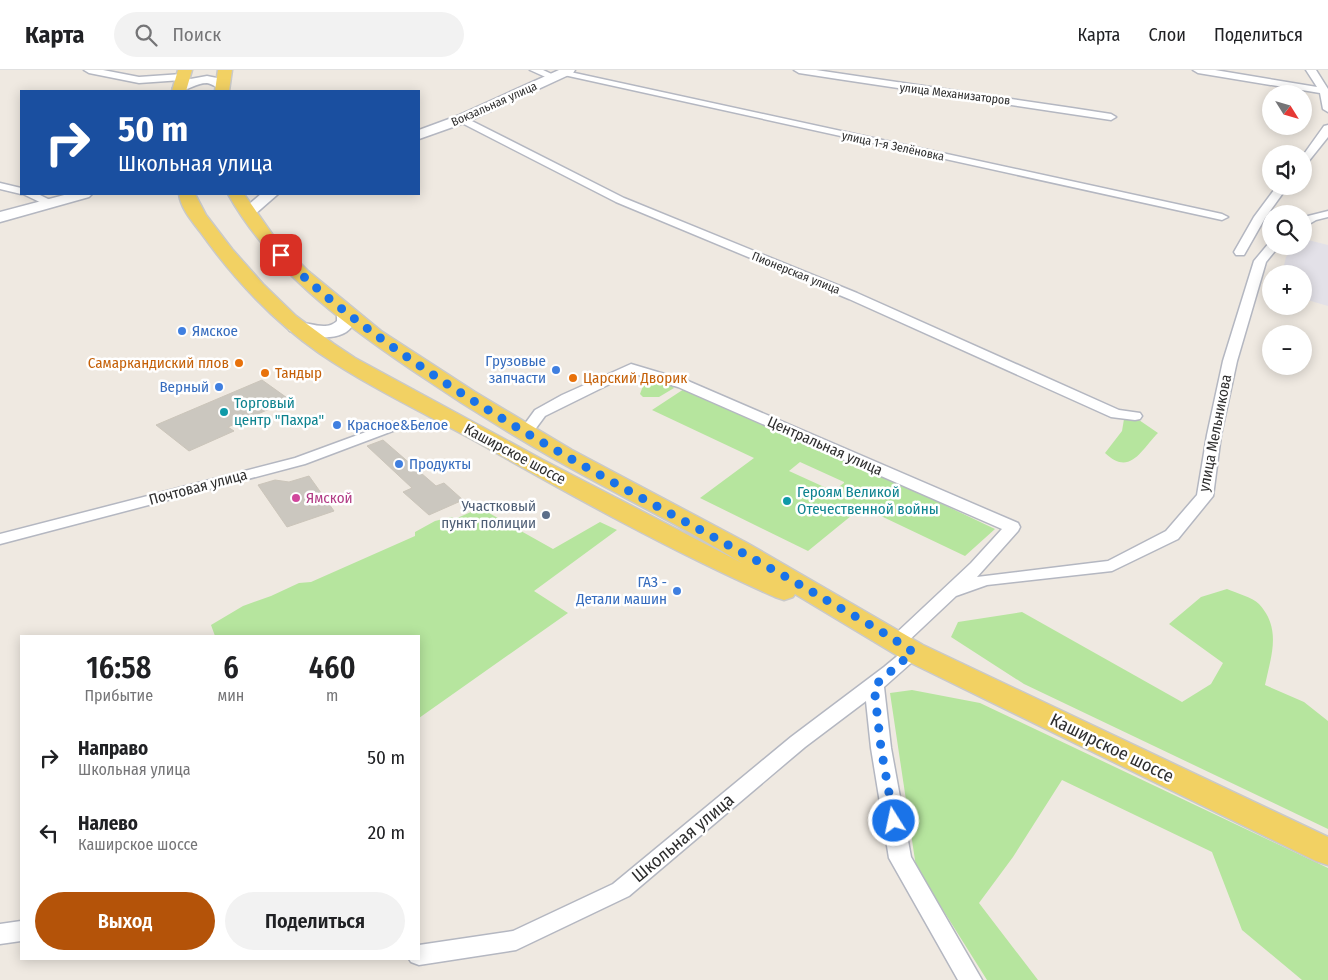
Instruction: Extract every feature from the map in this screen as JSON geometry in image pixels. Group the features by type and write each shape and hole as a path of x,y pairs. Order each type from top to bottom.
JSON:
{"main road":[{"path":"222,88 225,70"},
{"name":"Каширское шоссе","path":"185,195 231,261 279,313 296,327 348,362 725,566 906,646 1328,852"},
{"name":"Каширское шоссе","path":"237,195 268,242 301,275 374,335 467,397 526,432 586,467 738,549 906,646"}],"street":[{"path":"90,70 139,80 216,81 222,88"},
{"name":"улица 1-я Зелёновка","path":"535,70 562,73 1222,217"},
{"name":"улица Механизаторов","path":"799,70 895,86 1011,100 1111,117"},
{"path":"1198,70 1322,91"},
{"path":"1311,70 1322,91 1328,109"},
{"name":"Вокзальная улица","path":"420,135 462,120 562,73"},
{"name":"Пионерская улица","path":"462,120 620,200 853,296 1116,414 1135,416"},
{"path":"1312,151 1328,128"},
{"path":"0,186 20,192"},
{"path":"31,195 50,203"},
{"path":"0,217 80,195"},
{"path":"248,212 269,195"},
{"path":"1240,252 1260,217 1276,195"},
{"path":"1312,218 1328,214"},
{"name":"улица Мельникова","path":"948,593 985,580 1112,566 1172,536 1205,496 1230,361 1260,261 1265,255"},
{"path":"296,327 314,332 329,332 346,322 348,318 346,312"},
{"name":"Центральная улица","path":"526,432 540,413 631,368 683,384 1012,528 977,567 948,593 906,646"},
{"name":"Почтовая улица","path":"0,539 300,461 393,426"},
{"name":"Школьная улица","path":"420,955 516,940 621,890 798,742 874,686 906,646"},
{"path":"874,686 881,748 900,858 970,980"},
{"path":"0,934 20,931"}],"shaded area":[{"path":"1312,241 1328,245 1328,306 1312,301 1312,265 1284,265 1288,255 1312,255"}],"green space":[{"path":"653,382 667,383 674,388 659,397 643,397 640,394 643,386"},
{"path":"684,389 898,483 995,529 965,556 862,507 808,551 700,498 754,458 652,410","holes":["800,462 844,482 833,491 789,471"]},
{"path":"1124,419 1139,420 1158,433 1140,453 1128,462 1114,460 1105,453 1122,431"},
{"path":"480,508 553,549 600,522 617,530 534,591 568,613 420,717 420,635 215,635 211,625 243,606 299,583 311,582 415,536 415,532 435,521 451,517 455,519"},
{"path":"1227,589 1248,597 1259,604 1266,613 1270,623 1273,643 1265,685 1304,702 1328,721 1328,829 1024,684 951,637 958,622 1022,612 1182,702 1211,684 1223,663 1169,624 1201,597"},
{"path":"912,690 980,703 1328,868 1328,980 1302,980 1242,930 1212,852 1062,780 1013,857 979,903 1038,980 987,980 916,867 890,693"}],"building":[{"name":"Торговый центр \"Пахра\"","path":"262,380 290,400 228,427 234,431 189,451 156,425"},
{"name":"Продукты","path":"383,440 436,486 444,483 463,500 429,515 403,492 412,488 367,446"},
{"name":"Ямской","path":"309,476 334,511 287,527 258,485 275,480 289,482"}],"place":[{"name":"Ямское","path":"182,331"},
{"name":"Самаркандиский плов","path":"239,363"},
{"name":"Грузовые запчасти","path":"556,370"},
{"name":"Тандыр","path":"265,373"},
{"name":"Царский Дворик","path":"573,378"},
{"name":"Верный","path":"219,387"},
{"name":"Торговый центр \"Пахра\"","path":"224,412"},
{"name":"Красное&Белое","path":"337,425"},
{"name":"Продукты","path":"399,464"},
{"name":"Ямской","path":"296,498"},
{"name":"Героям Великой Отечественной войны","path":"787,501"},
{"name":"Участковый пункт полиции","path":"546,515"},
{"name":"ГАЗ - Детали машин","path":"677,591"}],"route":[{"path":"281,255 301,275 374,335 467,397 564,455 738,549 898,641 913,652 874,686 881,748 894,821"}]}
